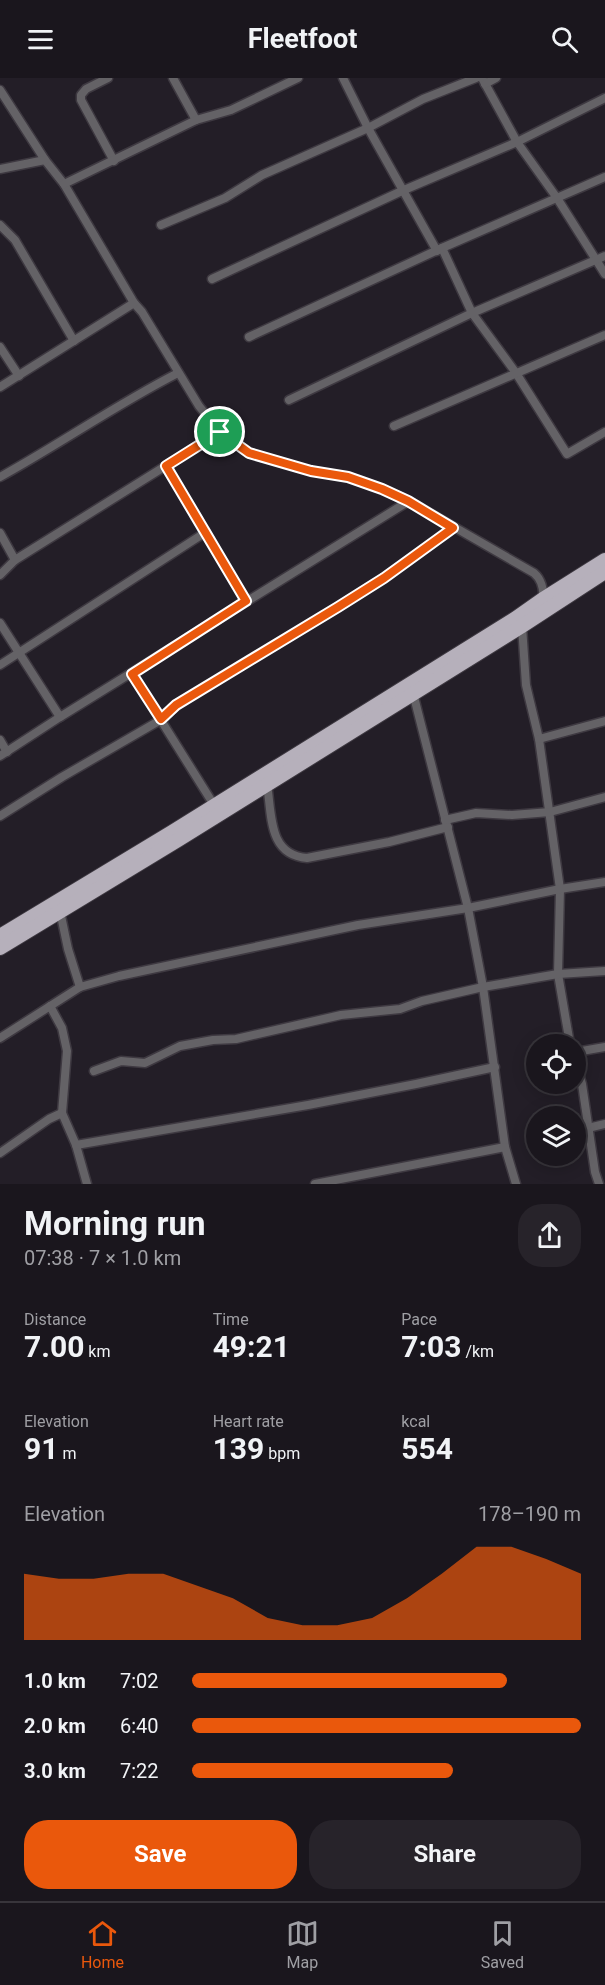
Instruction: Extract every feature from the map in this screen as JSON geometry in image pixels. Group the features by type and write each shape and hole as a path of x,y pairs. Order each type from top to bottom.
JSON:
{"highway":[{"path":"0,936 516,618 605,560"},
{"path":"0,948 522,626 605,572"}],"street":[{"path":"108,78 86,89 81,95 81,100 114,161"},
{"path":"173,78 196,120"},
{"path":"64,184 196,120 231,110 298,78"},
{"path":"343,78 368,128 439,250 472,313 516,373 567,454 605,432"},
{"path":"160,225 225,198 272,171 368,128 423,99 476,78"},
{"path":"496,78 483,81 518,142 605,274"},
{"path":"0,90 45,160 64,184 134,303 142,312 199,406 220,432 249,453 311,471 348,477 408,501 534,573 539,577 543,599"},
{"path":"212,279 404,190 518,142 605,98"},
{"path":"0,169 45,160"},
{"path":"249,337 605,177"},
{"path":"0,225 15,240 74,341"},
{"path":"289,400 472,313 605,256"},
{"path":"0,387 134,303"},
{"path":"394,426 605,335"},
{"path":"0,347 19,376"},
{"path":"0,477 54,447 146,389 178,373"},
{"path":"0,575 15,560 220,432"},
{"path":"166,466 246,601"},
{"path":"0,740 3,754 408,501"},
{"path":"0,816 161,719 176,705 384,578 453,528"},
{"path":"0,663 20,653 206,532"},
{"path":"0,533 15,560"},
{"path":"0,623 60,717"},
{"path":"522,626 526,685 539,739 560,889 558,974 568,1034"},
{"path":"132,674 214,805"},
{"path":"413,693 468,908 483,987 505,1147 516,1184"},
{"path":"539,739 605,721"},
{"path":"267,784 276,840 287,852 307,858 389,842 476,813 512,815 550,812 605,797"},
{"path":"0,1038 80,987 119,976 358,925 468,908 605,882"},
{"path":"60,911 68,949 80,987"},
{"path":"94,1071 122,1061 145,1063 180,1046 213,1040 236,1039 341,1016 400,1009 422,1001 483,987 558,974 605,971"},
{"path":"50,1006 62,1028 67,1051 62,1113 76,1145 87,1184"},
{"path":"586,1050 605,1047"},
{"path":"76,1145 308,1105 495,1067"},
{"path":"583,1094 595,1172 599,1184"},
{"path":"0,1153 48,1119 62,1113"},
{"path":"588,1128 605,1124"},
{"path":"315,1184 505,1147"},
{"path":"371,1174 374,1184"}],"route":[{"path":"220,432 249,453 311,471 348,477 382,489 408,501 453,528 384,578 176,705 161,719 132,674 246,601 166,466 220,432"}]}
